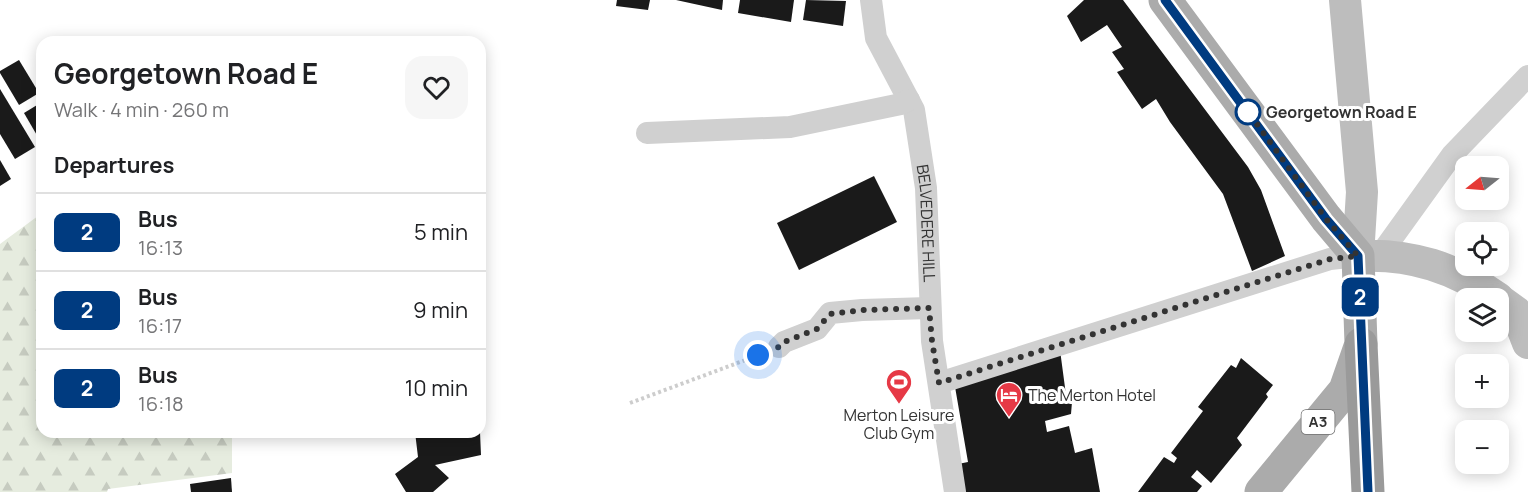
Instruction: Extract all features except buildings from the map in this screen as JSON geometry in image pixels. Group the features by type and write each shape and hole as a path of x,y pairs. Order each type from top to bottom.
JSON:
{"highway":[{"path":"1361,344 1368,492"}],"main road":[{"path":"1165,0 1326,219 1369,255 1413,258 1475,282 1483,288"},
{"path":"1345,0 1369,255"},
{"name":"A3","path":"1261,492 1345,390 1361,344 1369,255"},
{"path":"1509,307 1516,312 1528,343"}],"street":[{"name":"BELVEDERE HILL","path":"871,0 876,38 914,110 926,188 932,341 955,492"},
{"path":"939,383 1330,259 1369,255 1452,155 1528,76"},
{"path":"647,133 790,127 901,104 909,100"},
{"path":"779,347 784,342 817,329 830,314 862,310 929,308"}],"path":[{"path":"630,403 779,347"}],"green space":[{"path":"36,217 36,438 232,438 232,473 108,489 107,492 0,492 0,244"}],"bus line":[{"name":"2","path":"1165,0 1326,219 1358,256 1368,492"}],"place":[{"name":"Georgetown Road E","path":"1248,112"},
{"name":"Merton Leisure Club Gym","path":"899,405"},
{"name":"The Merton Hotel","path":"1009,418"}],"route":[{"path":"758,355 817,329 830,314 862,310 929,308 939,383 1330,259 1358,256 1326,219 1246,109 1248,112"}]}
